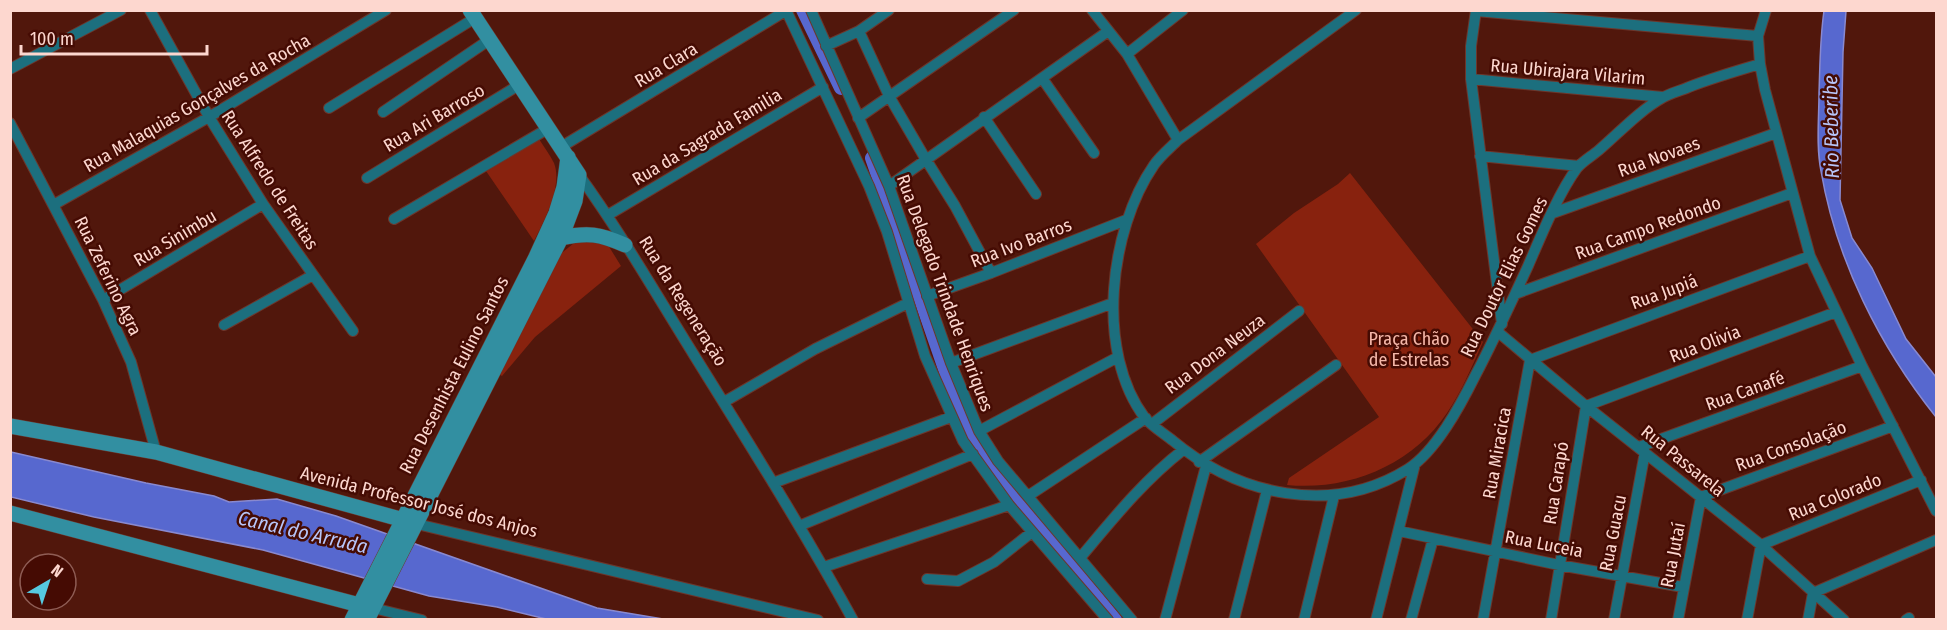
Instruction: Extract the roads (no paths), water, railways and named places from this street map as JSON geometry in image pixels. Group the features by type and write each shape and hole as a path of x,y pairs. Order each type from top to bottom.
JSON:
{"main road":[{"name":"Rua da Regeneração","path":"472,14 579,175"},
{"name":"Rua Desenhista Eulino Santos","path":"408,527 556,213 564,187 564,152"},
{"name":"Rua Desenhista Eulino Santos","path":"351,620 366,611 561,238 575,201 579,175"},
{"path":"561,238 590,234 604,236 625,245"},
{"name":"Avenida Professor José dos Anjos","path":"10,426 156,452 408,527"},
{"path":"10,513 235,571 366,611"}],"street":[{"path":"10,69 121,10"},
{"name":"Rua Alfredo de Freitas","path":"150,10 210,117 263,204 353,331"},
{"name":"Rua Malaquias Gonçalves da Rocha","path":"55,204 210,117 386,10"},
{"name":"Rua Delegado Trindade Henriques","path":"812,10 889,186 951,363 979,431 998,461 1132,620"},
{"path":"826,46 859,32 889,10"},
{"path":"858,118 1014,10"},
{"path":"1092,10 1107,32 1127,54 1178,140"},
{"path":"1127,54 1183,10"},
{"name":"Rua Doutor Elias Gomes","path":"1356,10 1178,140 1155,163 1140,188 1126,220 1119,254 1113,303 1118,357 1135,401 1149,421 1203,464 1267,490 1306,495 1343,495 1381,482 1415,464 1428,452 1451,418 1500,328 1553,213 1578,166 1663,97 1760,64"},
{"path":"1766,10 1758,36 1760,64 1776,133 1810,256 1862,366 1936,511"},
{"name":"Rua Delegado Trindade Henriques","path":"787,11 869,186 887,232 925,356 963,441 1009,505 1108,620"},
{"name":"Rua Clara","path":"564,152 787,11"},
{"path":"1500,328 1471,79 1471,46 1476,11 1758,36"},
{"path":"328,108 472,14"},
{"name":"Rua Delegado Trindade Henriques","path":"859,32 889,96 991,273"},
{"path":"889,186 925,158 1107,32"},
{"path":"383,112 489,40"},
{"path":"1042,78 1094,153"},
{"name":"Rua Ubirajara Vilarim","path":"1471,79 1663,97"},
{"name":"Rua Ari Barroso","path":"367,178 519,85"},
{"name":"Rua da Sagrada Familia","path":"608,214 823,87"},
{"path":"984,117 1035,194"},
{"name":"Rua Zeferino Agra","path":"10,123 55,204 131,362 156,452"},
{"path":"394,219 549,129"},
{"name":"Rua Novaes","path":"1553,213 1776,133"},
{"path":"1480,156 1578,166"},
{"name":"Rua da Regeneração","path":"579,175 608,214 625,245 724,402 824,567 853,620"},
{"name":"Rua Campo Redondo","path":"1515,294 1792,193"},
{"name":"Rua Sinimbu","path":"103,300 263,204"},
{"name":"Rua Ivo Barros","path":"927,296 1126,220"},
{"name":"Rua Jupiá","path":"1530,360 1810,256"},
{"path":"224,326 313,275"},
{"path":"724,402 815,349 908,303"},
{"path":"951,363 1113,303"},
{"name":"Rua Dona Neuza","path":"1029,496 1149,421 1299,311"},
{"name":"Rua Olivia","path":"1586,406 1836,312"},
{"name":"Rua Passarela","path":"1500,328 1530,360 1761,545 1844,620"},
{"path":"979,431 1118,357"},
{"name":"Rua Miracica","path":"1483,620 1530,360"},
{"path":"1165,620 1203,464 1336,365"},
{"name":"Rua Canafé","path":"1642,450 1862,366"},
{"name":"Rua Carapó","path":"1551,620 1586,406"},
{"path":"773,483 951,417"},
{"name":"Rua Consolação","path":"1701,497 1893,426"},
{"path":"1080,558 1130,498 1183,450"},
{"name":"Rua Guacu","path":"1614,620 1642,450"},
{"path":"799,526 973,454"},
{"path":"1376,620 1415,464"},
{"name":"Rua Colorado","path":"1761,545 1921,480"},
{"path":"1234,620 1267,490"},
{"path":"1304,620 1334,495"},
{"name":"Rua Jutaí","path":"1678,620 1701,497"},
{"path":"824,567 1009,505"},
{"name":"Avenida Professor José dos Anjos","path":"408,527 818,620"},
{"name":"Rua Luceia","path":"1399,531 1559,565 1621,574 1683,587"},
{"path":"927,579 958,581 994,562 1032,532"},
{"path":"1411,620 1433,539"},
{"path":"1808,620 1813,593 1936,540"},
{"path":"1747,620 1761,545"},
{"path":"366,611 422,620"}],"water":[{"name":"Rio Beberibe","path":"1824,11 1846,11 1840,200 1852,238 1872,268 1906,339 1936,377 1936,417 1879,332 1863,301 1837,237 1819,161 1820,52"},
{"name":"Canal do Arruda","path":"11,452 214,496 229,502 277,499 336,516 597,608 663,619 546,619 497,607 429,596 263,550 94,517 11,497"}],"waterway":[{"path":"803,10 841,88"},
{"path":"872,158 955,398 977,445 1017,500 1115,620"}],"park label":[{"name":"Praça Chão de Estrelas","path":"1409,349"}]}
